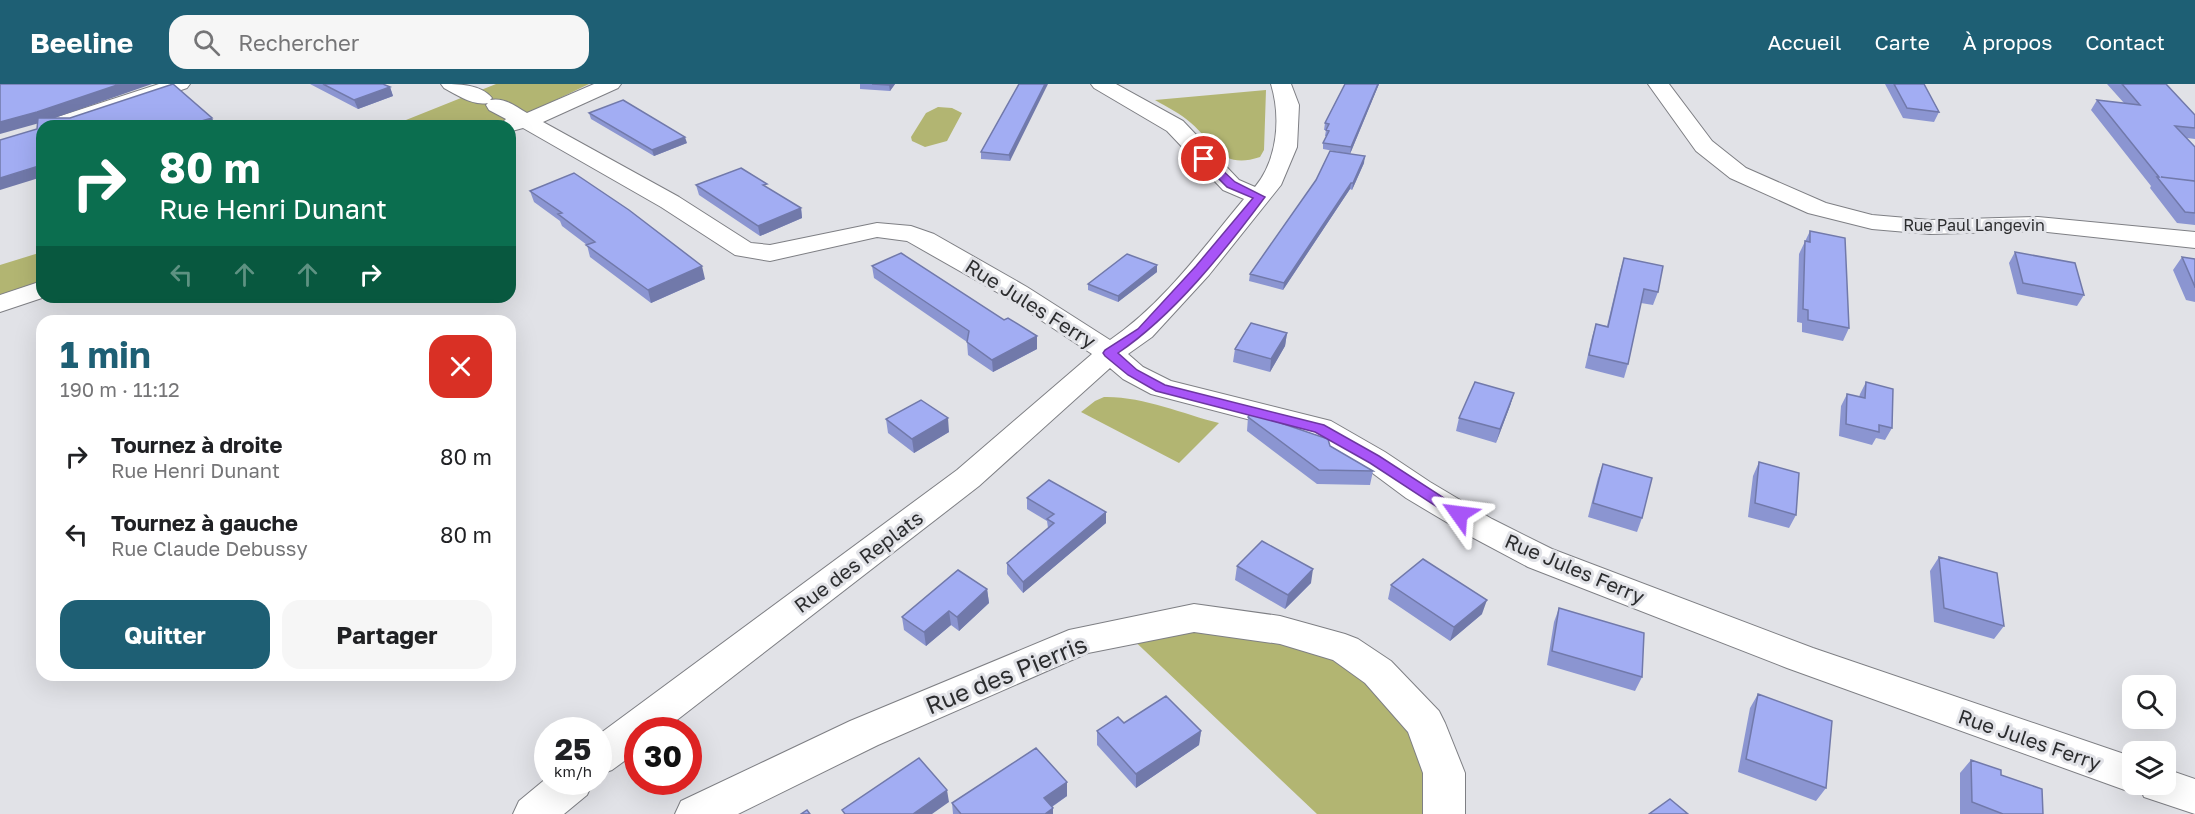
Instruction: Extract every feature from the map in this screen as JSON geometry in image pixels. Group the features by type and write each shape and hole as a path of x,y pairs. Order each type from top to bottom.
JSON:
{"street":[{"path":"71,120 180,84"},
{"name":"Rue Jules Ferry","path":"451,84 670,202 737,248 750,252 770,252 877,230 911,234 925,239 1018,293 1110,353 1133,373 1161,388 1320,428 1480,527 1540,558 1800,658 2122,771"},
{"path":"502,112 611,84"},
{"path":"1101,84 1175,126 1231,185 1259,197"},
{"name":"Rue Paul Langevin","path":"1658,84 1704,146 1738,173 1817,208 1884,223 1930,227 2038,224 2195,240"},
{"name":"Rue des Replats","path":"612,747 968,478 1110,353 1142,331 1200,269 1269,185 1287,147 1288,105 1283,85"},
{"path":"0,304 36,292"},
{"name":"Rue des Pierris","path":"696,814 864,733 1082,640 1194,618 1290,633 1345,649 1378,672 1425,723 1444,773 1444,814"},
{"path":"2176,790 2195,797"},
{"path":"534,814 557,795"}],"green space":[{"path":"496,84 589,84 510,120 406,120"},
{"path":"1266,90 1264,150 1260,157 1247,160 1228,158 1187,120 1155,100"},
{"path":"938,107 952,108 962,113 947,141 925,147 912,141 911,137 926,113"},
{"path":"36,254 36,293 0,306 0,265"},
{"path":"1104,397 1148,402 1219,423 1179,463 1081,412"},
{"path":"1194,618 1345,649 1425,723 1444,814 1317,814 1125,632"}],"building":[{"path":"0,84 120,84 0,122"},
{"path":"173,84 212,118 205,120 38,120 38,118 70,118"},
{"path":"323,84 383,84 390,87 354,100"},
{"path":"1019,84 1045,84 1009,155 981,152"},
{"path":"1345,84 1378,84 1351,147 1323,143 1329,131 1326,130 1329,124 1325,123"},
{"path":"1894,84 1924,84 1939,112 1907,108"},
{"path":"2122,84 2166,84 2195,115 2195,128 2175,126 2195,147 2195,181 2161,177 2195,182 2195,213 2185,212 2097,100 2140,105"},
{"path":"623,100 685,137 652,150 589,113"},
{"path":"36,129 36,167 0,178 0,140"},
{"path":"1330,151 1365,156 1353,183 1284,283 1250,274 1316,180"},
{"path":"741,168 767,184 763,185 801,208 758,226 696,185"},
{"path":"574,173 629,210 702,266 648,290 586,245 595,242 558,214 562,213 530,191"},
{"path":"1810,231 1845,238 1849,328 1808,320 1808,310 1803,309 1805,241 1810,242"},
{"path":"2015,252 2075,263 2084,295 2023,283"},
{"path":"901,253 1004,320 1008,318 1037,336 992,360 967,342 969,331 872,266"},
{"path":"1127,254 1157,265 1118,296 1088,284"},
{"path":"2182,257 2195,259 2195,287"},
{"path":"1624,258 1663,266 1658,292 1644,289 1628,364 1589,355 1596,324 1608,327"},
{"path":"1251,323 1287,333 1271,359 1235,349"},
{"path":"1475,382 1514,393 1500,429 1459,418"},
{"path":"1866,382 1893,389 1892,428 1879,425 1879,432 1846,424 1847,394 1865,398"},
{"path":"921,400 948,418 912,439 886,419"},
{"path":"1251,413 1328,439 1330,446 1373,471 1319,470 1248,417"},
{"path":"1759,462 1799,473 1796,515 1755,503"},
{"path":"1603,464 1652,478 1642,518 1593,503"},
{"path":"1049,480 1106,512 1023,582 1007,563 1054,523 1047,519 1054,514 1027,498"},
{"path":"1262,541 1313,569 1288,595 1237,566"},
{"path":"1939,557 1997,573 2004,626 1944,608"},
{"path":"1423,559 1487,600 1454,627 1391,585"},
{"path":"958,570 987,589 957,617 949,611 924,632 902,617"},
{"path":"1559,608 1644,633 1642,677 1552,651"},
{"path":"1758,694 1832,721 1826,788 1746,759"},
{"path":"1166,696 1201,731 1136,774 1097,731 1118,717 1124,723"},
{"path":"1036,748 1067,782 1044,798 1053,808 1045,814 961,814 952,803"},
{"path":"919,758 947,790 913,814 845,814 842,810"},
{"path":"1971,760 2001,770 2001,775 2042,789 2043,814 2003,814 1972,802"},
{"path":"1670,799 1688,814 1649,814"}],"route":[{"path":"1204,159 1231,185 1259,197 1200,269 1142,331 1110,353 1133,373 1161,388 1320,428 1374,459 1418,490 1459,514"}]}
